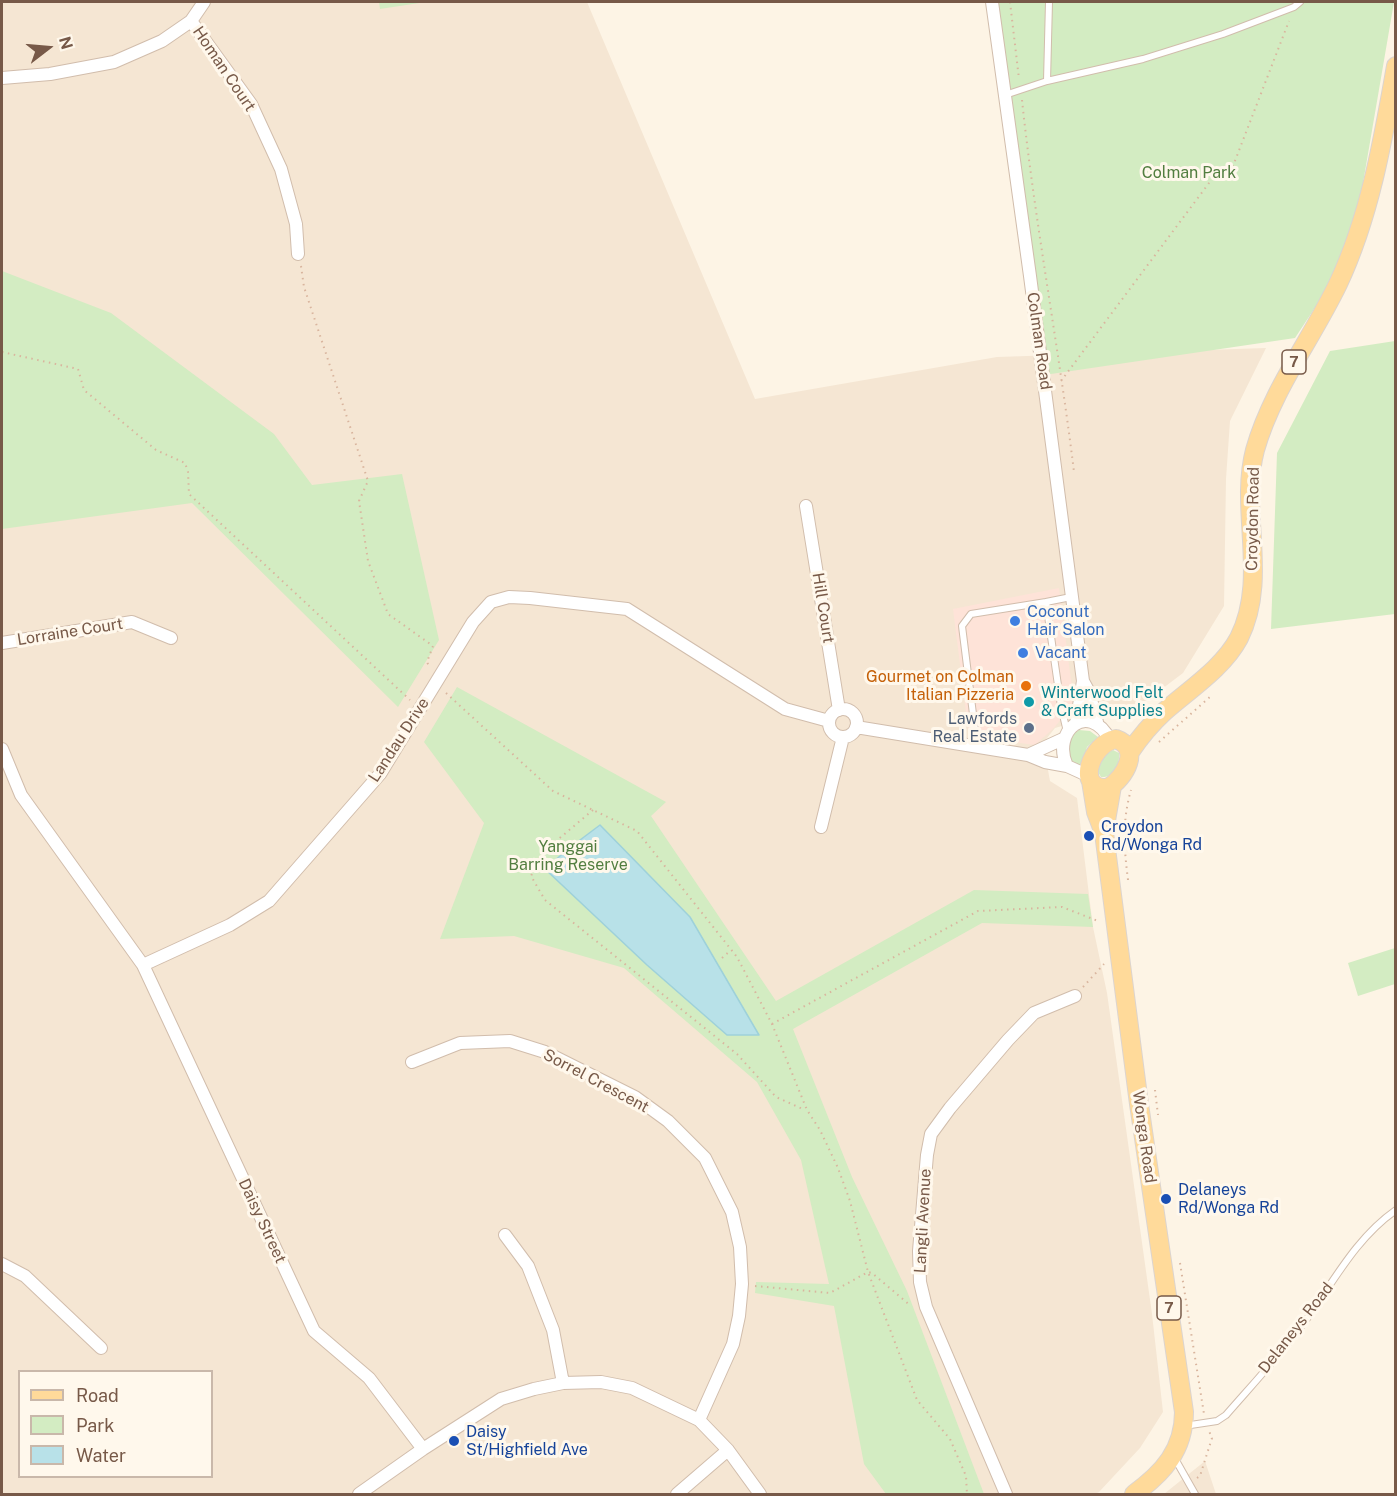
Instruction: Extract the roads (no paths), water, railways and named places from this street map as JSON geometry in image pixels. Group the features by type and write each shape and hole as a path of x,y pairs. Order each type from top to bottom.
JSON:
{"main road":[{"name":"Croydon Road","path":"1130,752 1139,738 1163,713 1221,661 1238,639 1247,617 1252,592 1251,479 1255,452 1265,422 1286,378 1337,285 1351,254 1367,205 1384,134 1395,66"},
{"name":"Croydon Road","path":"1113,739 1163,713"},
{"path":"1113,739 1125,743 1130,752"},
{"name":"7","path":"1090,778 1092,759 1113,739"},
{"name":"7","path":"1112,786 1126,768 1130,752"},
{"path":"1090,778 1103,789 1112,786"},
{"name":"Wonga Road","path":"1090,778 1096,812 1104,833 1118,948 1182,1389 1184,1426 1174,1456 1159,1475 1134,1494"},
{"name":"Wonga Road","path":"1104,833 1112,786"}],"street":[{"path":"2,78 50,74 114,62 162,41 191,21 204,2"},
{"name":"Colman Road","path":"992,2 1083,681 1089,692 1097,722"},
{"name":"Homan Court","path":"191,21 251,104 281,169 296,224 298,255"},
{"name":"Hill Court","path":"806,506 840,710"},
{"name":"Landau Drive","path":"143,965 230,925 269,901 380,774 473,622 491,602 509,597 530,598 627,609 786,709 830,721"},
{"name":"Lorraine Court","path":"2,643 132,622 171,638"},
{"name":"Colman Road","path":"1067,766 1062,752 1083,681"},
{"path":"840,710 848,710 854,715 856,727 851,734 838,736 831,730 830,721 833,714 840,710"},
{"path":"1028,755 1086,720 1097,722 1113,739"},
{"path":"856,727 1028,755 1045,762 1067,766 1090,778"},
{"path":"821,827 843,737"},
{"path":"2,749 21,795 143,965"},
{"name":"Daisy Street","path":"143,965 314,1331 369,1378 423,1449"},
{"name":"Langli Avenue","path":"1006,1494 926,1307 920,1282 919,1251 927,1155 932,1134 950,1108 1034,1012 1076,996"},
{"name":"Sorrel Crescent","path":"412,1062 460,1043 510,1041 545,1052 635,1097 668,1121 705,1158 732,1212 740,1247 741,1284 739,1316 733,1344 699,1420"},
{"path":"505,1235 528,1266 553,1330 563,1383"},
{"path":"2,1264 25,1276 101,1348"},
{"path":"359,1494 423,1449 501,1399 563,1383 601,1382 632,1388 699,1420 728,1450 760,1494"},
{"path":"677,1494 728,1450"}],"lane":[{"path":"1047,81 1049,2"},
{"path":"1004,95 1047,81 1166,52 1223,34 1294,7 1300,2"},
{"path":"977,746 962,626 971,614 1071,597"},
{"path":"1046,602 1061,706 1069,732"},
{"name":"Delaneys Road","path":"1184,1426 1217,1421 1226,1415 1304,1322 1362,1240 1395,1210"},
{"path":"1174,1456 1195,1494"}],"water":[{"path":"600,825 690,917 759,1035 727,1035 647,965 545,869"}],"place":[{"name":"Coconut Hair Salon","path":"1015,621"},
{"name":"Vacant","path":"1023,653"},
{"name":"Gourmet on Colman Italian Pizzeria","path":"1026,686"},
{"name":"Winterwood Felt & Craft Supplies","path":"1029,702"},
{"name":"Lawfords Real Estate","path":"1029,728"},
{"name":"Croydon Rd/Wonga Rd","path":"1089,836"},
{"name":"Delaneys Rd/Wonga Rd","path":"1166,1199"},
{"name":"Daisy St/Highfield Ave","path":"454,1441"}],"park label":[{"name":"Colman Park","path":"1189,173"},
{"name":"Yanggai Barring Reserve","path":"568,856"}]}
